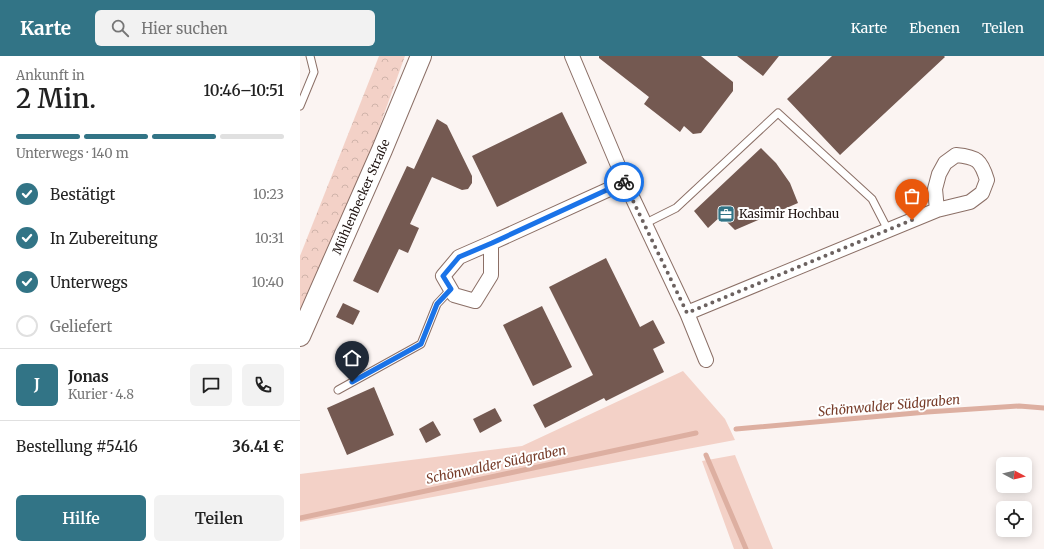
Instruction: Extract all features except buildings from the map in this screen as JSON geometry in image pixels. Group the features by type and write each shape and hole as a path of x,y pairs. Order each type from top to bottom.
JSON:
{"main road":[{"name":"Mühlenbecker Straße","path":"300,336 382,150 421,56"}],"street":[{"path":"572,56 624,182 687,313 706,360"},
{"path":"492,243 491,275 475,301 454,295 443,276 459,257 624,182"},
{"path":"687,313 937,210"}],"lane":[{"path":"300,106 314,72 310,56"},
{"path":"644,224 676,208 778,113 872,199 888,230"},
{"path":"338,390 421,344 437,304 451,289"}],"green space":[{"path":"379,56 405,56 366,164 300,316 300,256"},
{"path":"683,371 725,419 735,440 300,522 300,474 522,446"},
{"path":"735,455 773,549 734,549 702,461"}],"waterway":[{"name":"Schönwalder Südgraben","path":"736,429 927,412 1019,406 1044,408"},
{"name":"Schönwalder Südgraben","path":"300,518 696,433"},
{"path":"706,455 746,549"}],"way so far":[{"path":"624,182 687,313 912,220"}],"place":[{"name":"Kasimir Hochbau","path":"726,214"}],"route":[{"path":"352,382 421,344 437,304 451,289 443,276 459,257 624,182"}]}
